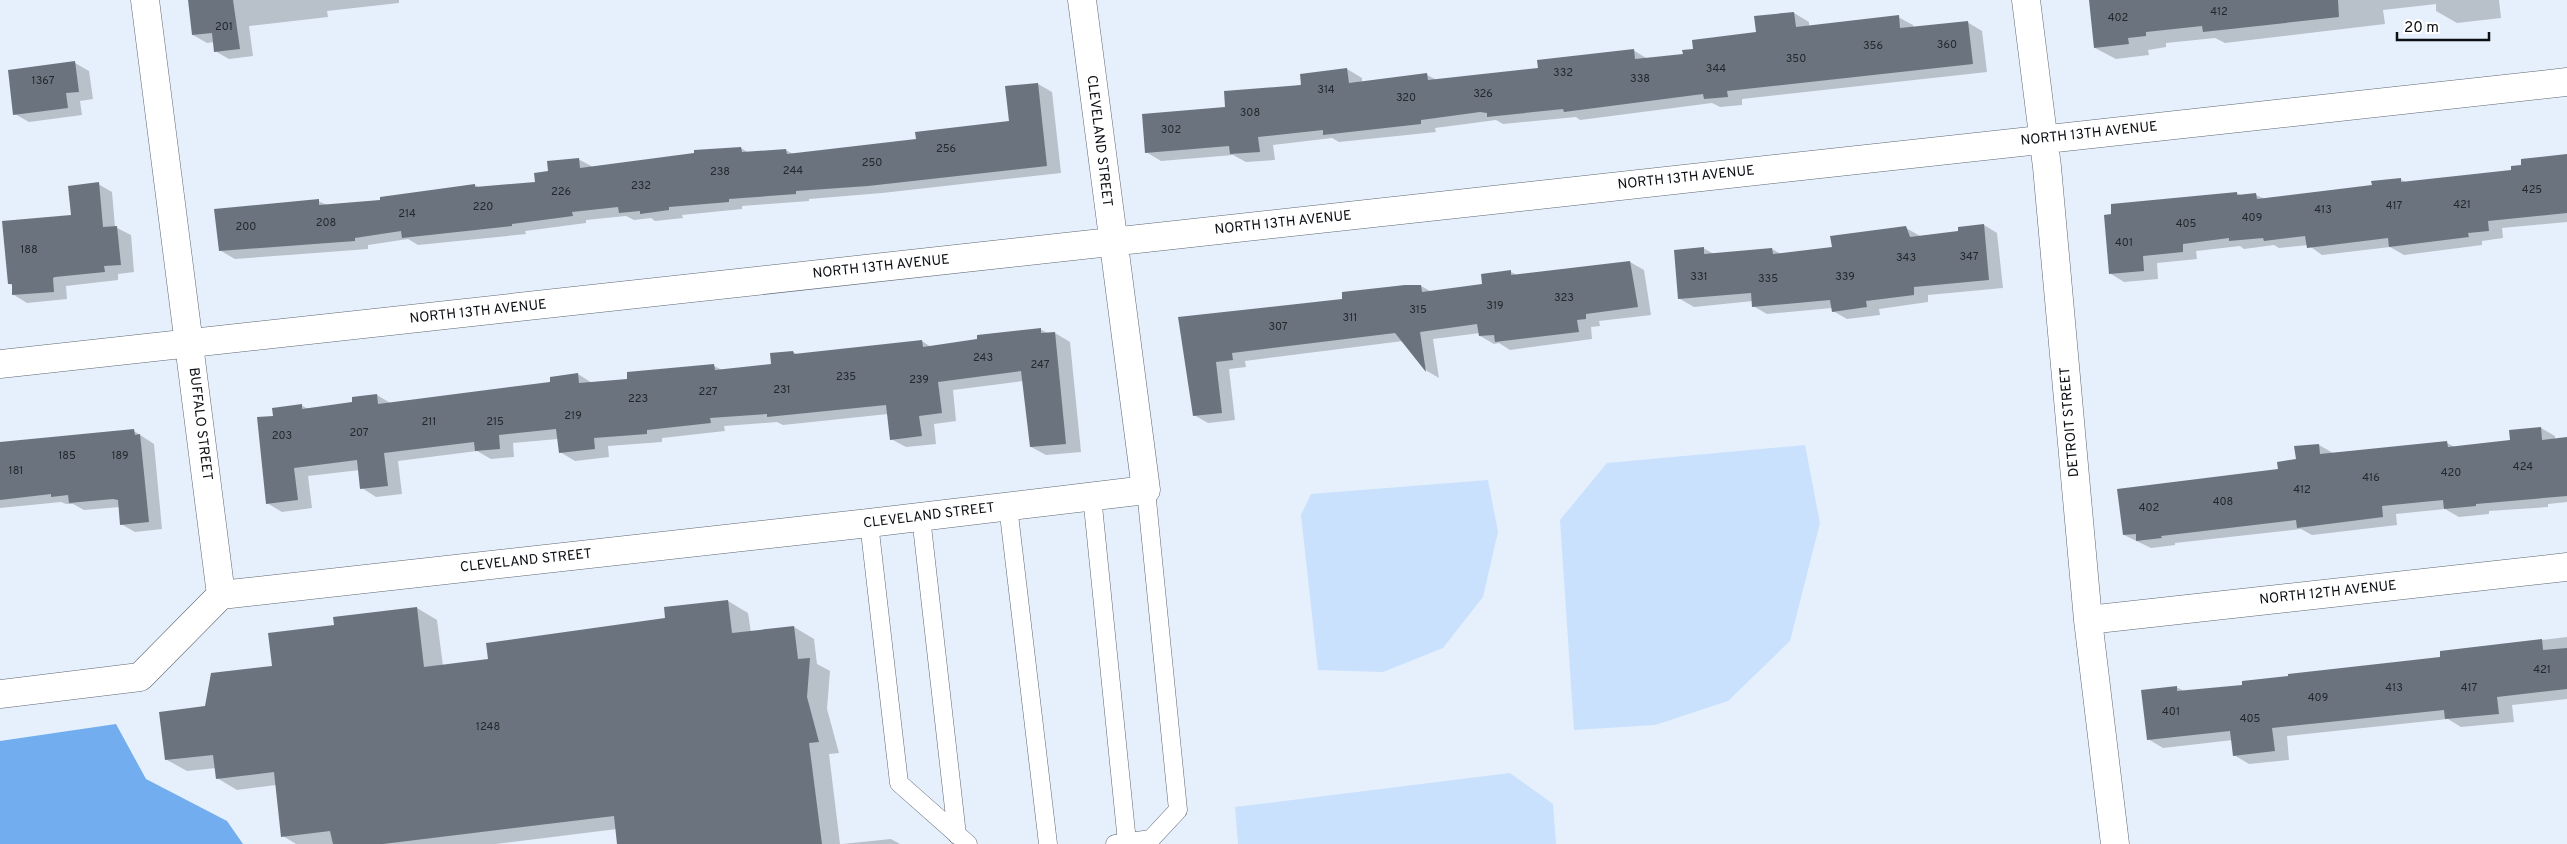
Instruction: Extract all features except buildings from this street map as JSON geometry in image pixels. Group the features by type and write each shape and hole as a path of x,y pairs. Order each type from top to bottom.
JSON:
{"street":[{"name":"BUFFALO STREET","path":"145,0 221,595"},
{"name":"CLEVELAND STREET","path":"221,595 869,523 1146,490 1112,242 1082,0"},
{"name":"DETROIT STREET","path":"2026,0 2043,139 2088,620 2115,844"},
{"name":"NORTH 13TH AVENUE","path":"0,364 2567,82"},
{"name":"NORTH 12TH AVENUE","path":"2088,620 2567,567"},
{"path":"0,694 140,677 221,595"}],"lane":[{"path":"1092,496 1121,843 1151,839 1178,810 1146,490"},
{"path":"1008,506 1048,844"},
{"path":"921,517 962,840"},
{"path":"869,523 899,783 962,840"}],"shaded area":[{"path":"1805,445 1820,523 1790,641 1728,701 1655,725 1574,730 1560,520 1607,463"},
{"path":"1488,480 1498,532 1483,597 1443,648 1383,672 1318,670 1301,515 1311,494"},
{"path":"116,724 146,779 227,821 243,844 0,844 0,741"},
{"path":"1510,773 1553,804 1556,844 1238,844 1235,807"}]}
